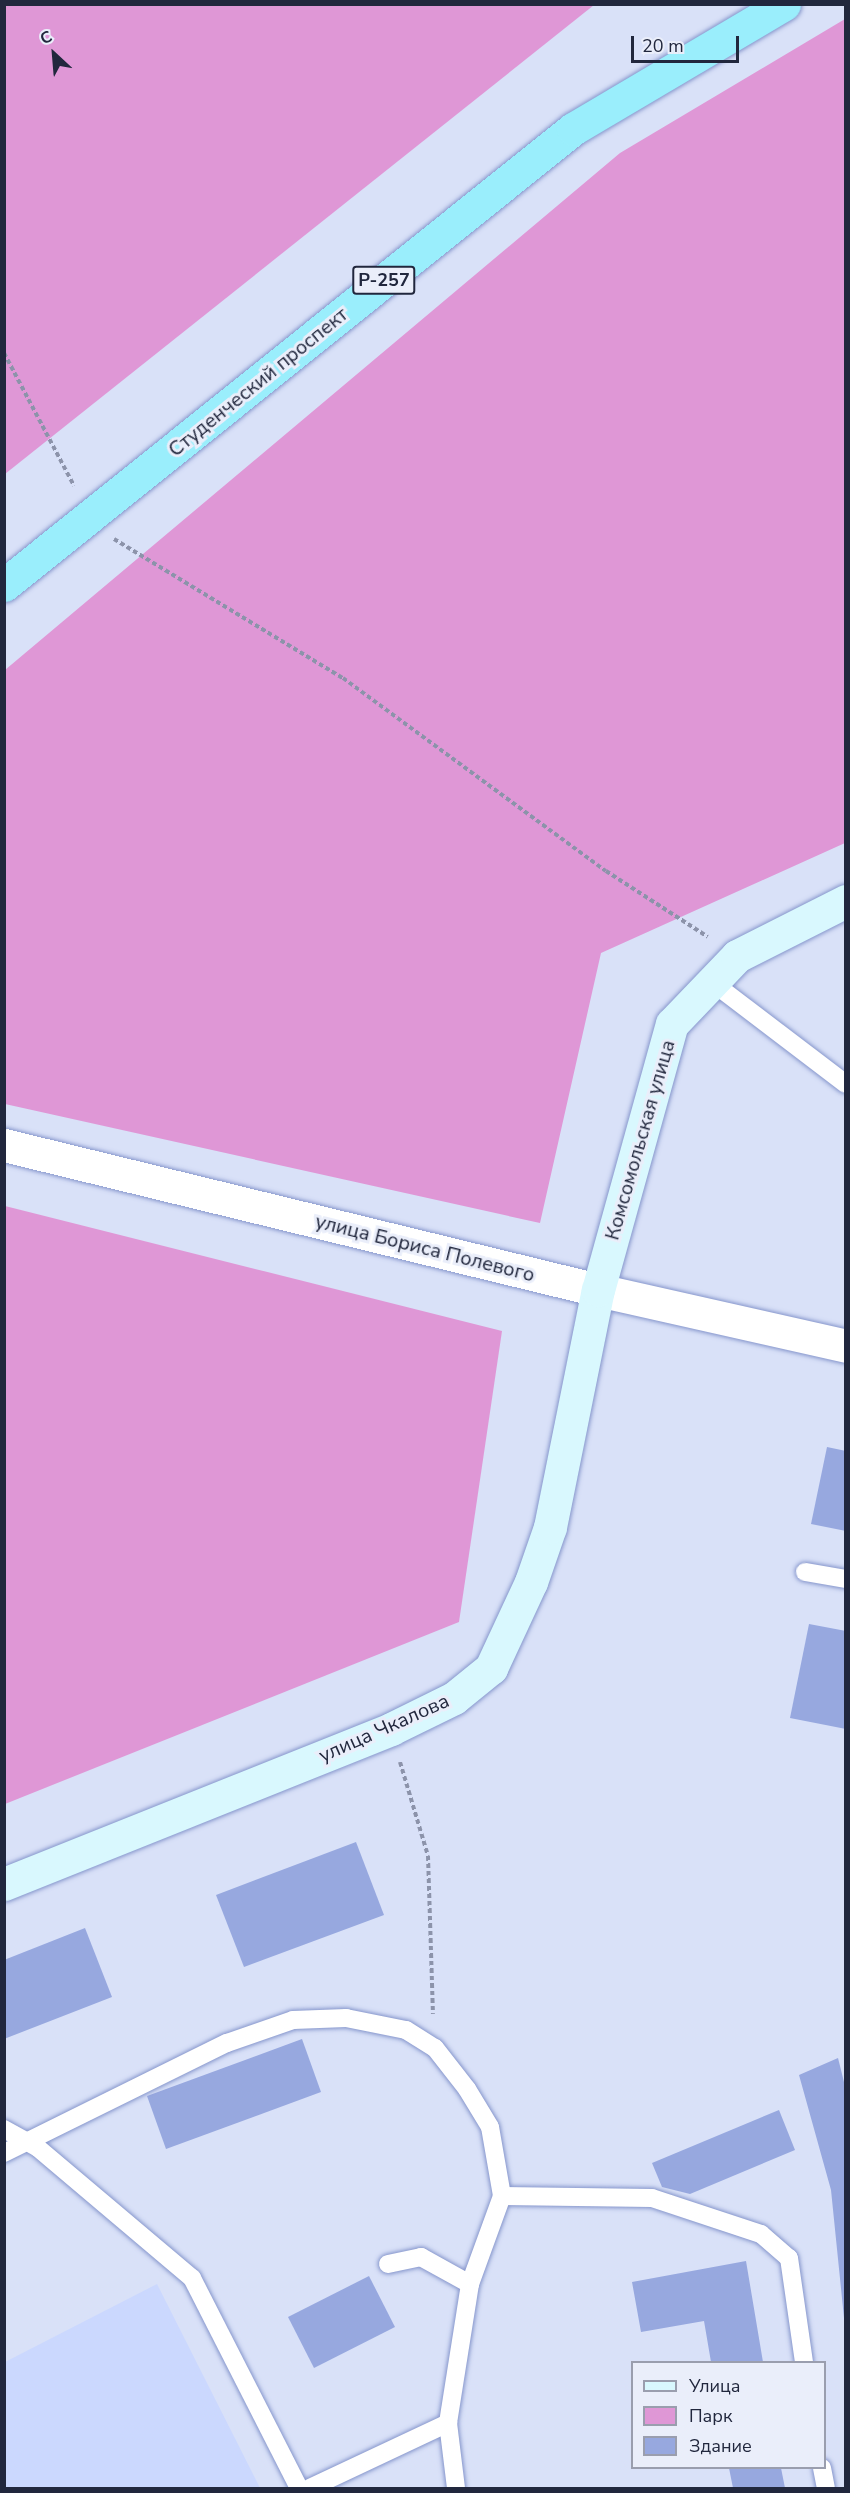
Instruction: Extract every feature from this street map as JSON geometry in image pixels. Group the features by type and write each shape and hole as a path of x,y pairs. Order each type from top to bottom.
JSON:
{"highway":[{"name":"Студенческий проспект","path":"4,585 573,129 784,4"}],"main road":[{"name":"Комсомольская улица","path":"598,1290 672,1024 737,956 841,909"},
{"name":"улица Чкалова","path":"4,1884 391,1730 454,1698 491,1668 508,1634 550,1527 598,1290"}],"street":[{"name":"улица Бориса Полевого","path":"4,1145 598,1290 846,1346"}],"lane":[{"path":"712,982 846,1084"},
{"path":"805,1572 846,1579"},
{"path":"4,2153 26,2141 70,2124 227,2043 293,2020 346,2018 406,2030 435,2048 467,2089 490,2127 502,2196 470,2284 448,2423 456,2488"},
{"path":"4,2129 26,2141 192,2278 299,2488"},
{"path":"502,2196 652,2198 761,2234 789,2258 804,2361"},
{"path":"388,2264 421,2257 470,2284"},
{"path":"310,2488 448,2423"},
{"path":"822,2469 826,2488"}],"path":[{"path":"4,353 90,516 107,535 343,678 606,871 737,956"},
{"path":"391,1730 428,1856 435,2048"}],"shaded area":[{"path":"157,2284 260,2488 5,2488 5,2362"}],"green space":[{"path":"5,4 594,4 594,5 5,474"},
{"path":"845,19 845,843 601,953 540,1223 5,1104 5,670 620,153"},
{"path":"5,1206 502,1331 459,1622 5,1804"}],"building":[{"path":"827,1447 846,1451 846,1531 811,1524"},
{"path":"809,1624 846,1631 846,1729 790,1718"},
{"path":"356,1842 384,1915 244,1967 216,1895"},
{"path":"85,1928 112,1997 4,2039 4,1960"},
{"path":"302,2039 321,2092 166,2149 147,2096"},
{"path":"838,2058 846,2090 844,2318 831,2190 799,2075"},
{"path":"779,2110 795,2150 690,2194 662,2187 652,2163"},
{"path":"746,2261 763,2361 711,2361 704,2321 641,2332 632,2282"},
{"path":"369,2276 395,2327 314,2368 288,2317"},
{"path":"729,2469 781,2469 785,2488 733,2488"}]}
